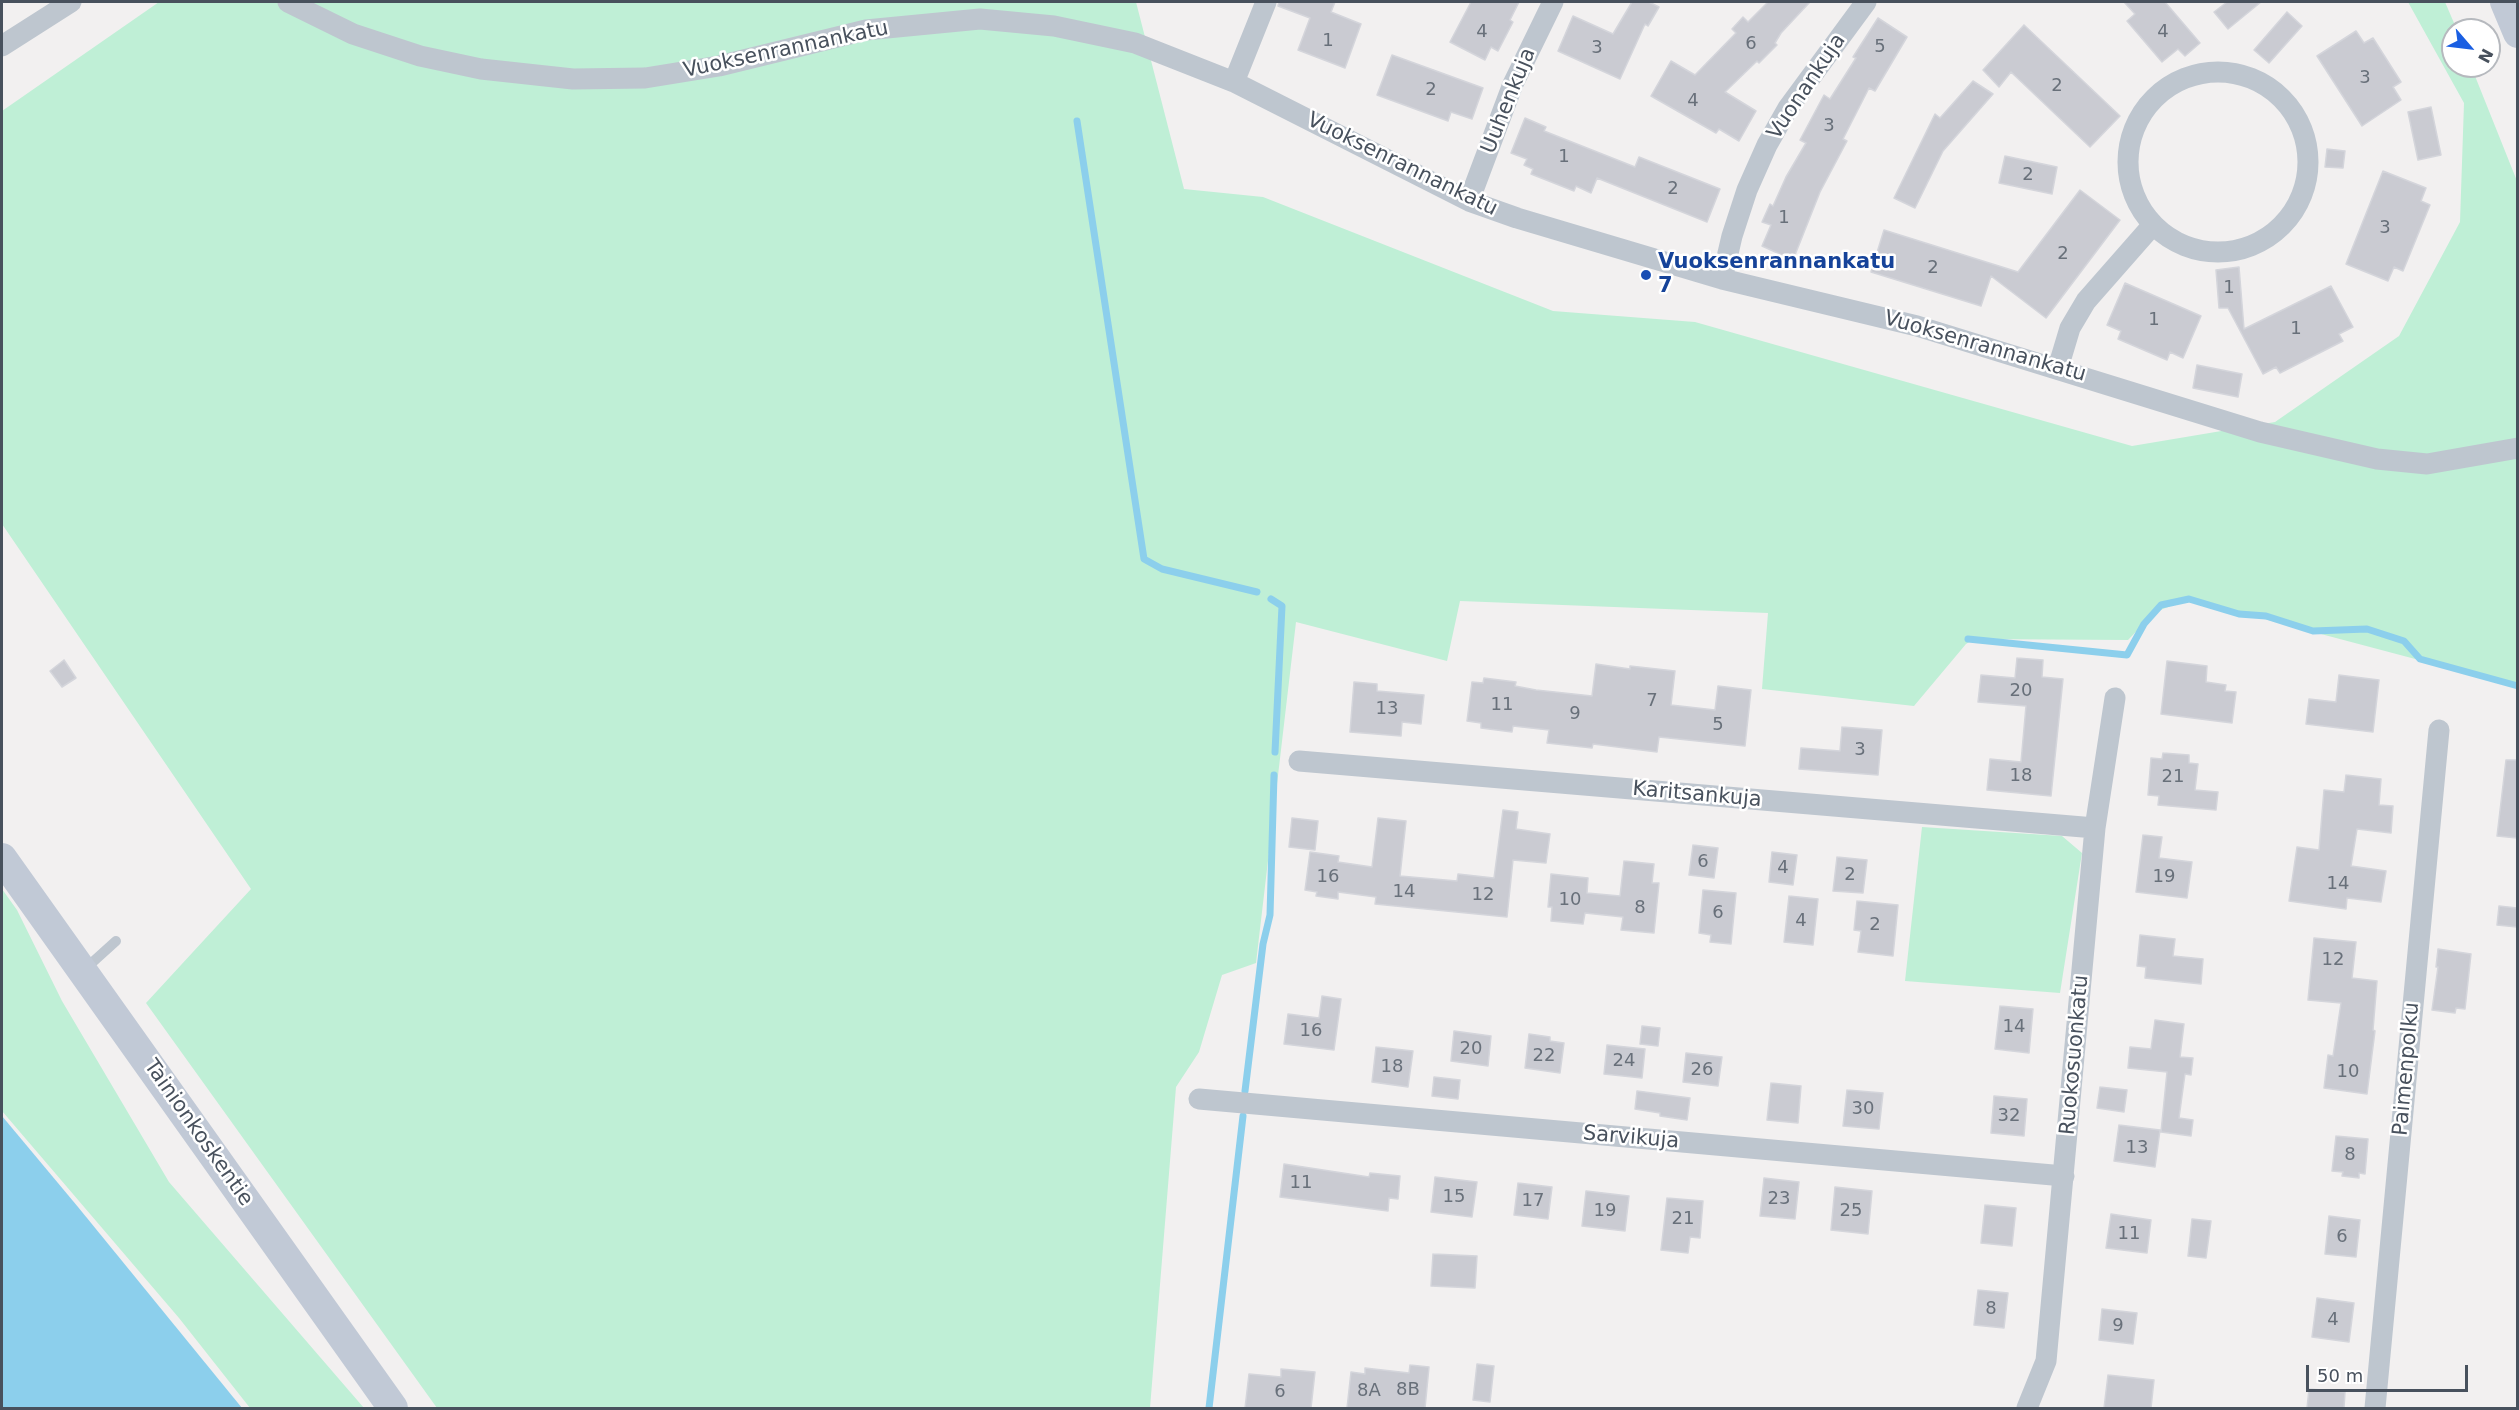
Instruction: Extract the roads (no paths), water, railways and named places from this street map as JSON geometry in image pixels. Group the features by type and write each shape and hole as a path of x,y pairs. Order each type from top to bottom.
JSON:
{"main road":[{"path":"2505,2 2517,33"},
{"name":"Tainionkoskentie","path":"2,858 393,1408"}],"street":[{"path":"2,46 71,2"},
{"name":"Vuoksenrannankatu","path":"288,2 353,34 420,56 481,69 573,79 645,78 719,66 866,30 980,19 1054,26 1135,44 1234,82 1469,201 1517,218 1722,279 1917,326 2260,432 2377,459 2427,464 2517,448"},
{"path":"1234,82 1266,2"},
{"name":"Uuhenkuja","path":"1469,201 1513,84 1553,2"},
{"name":"Vuonankuja","path":"1722,279 1732,236 1747,190 1767,145 1788,108 1866,2"},
{"path":"2202,72 2233,72 2262,82 2286,102 2302,128 2309,158 2305,188 2291,216 2269,237 2241,250 2211,253 2181,246 2151,227 2135,201 2127,167 2132,132 2149,102 2173,83 2202,72"},
{"path":"2058,368 2070,328 2086,301 2151,227"},
{"name":"Ruokosuonkatu","path":"2027,1408 2046,1361 2095,828 2115,698"},
{"name":"Paimenpolku","path":"2375,1408 2439,730"},
{"name":"Karitsankuja","path":"1299,761 2095,828"},
{"name":"Sarvikuja","path":"1199,1099 2064,1176"}],"lane":[{"path":"83,971 116,941"}],"water":[{"path":"2,1116 78,1207 242,1408 2,1408"}],"waterway":[{"path":"1077,121 1144,559 1162,569 1257,592"},
{"path":"1271,599 1282,606 1275,752"},
{"path":"1968,639 2127,655 2144,624 2161,605 2189,599 2239,614 2266,616 2313,631 2367,629 2404,641 2420,659 2518,686"},
{"path":"1245,1091 1263,944 1270,915 1274,775"},
{"path":"1209,1408 1243,1116"}],"place":[{"name":"Vuoksenrannankatu 7","path":"1646,275"}]}
